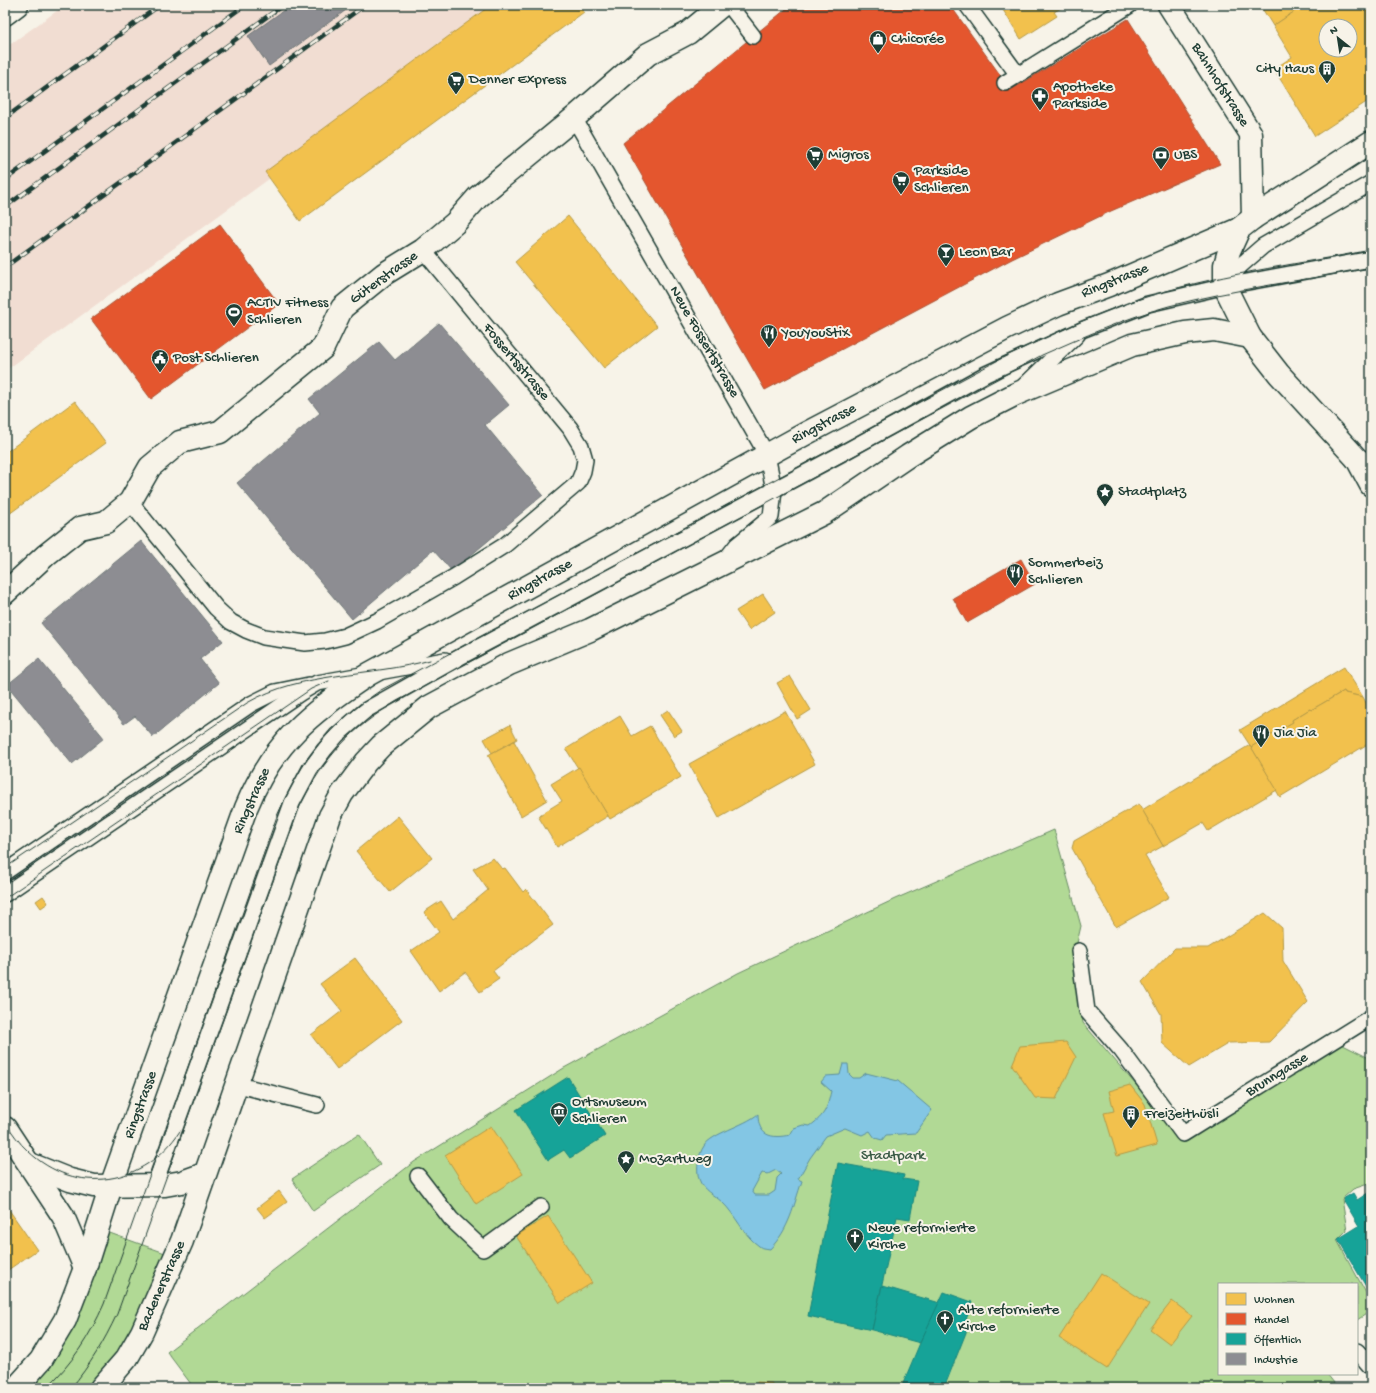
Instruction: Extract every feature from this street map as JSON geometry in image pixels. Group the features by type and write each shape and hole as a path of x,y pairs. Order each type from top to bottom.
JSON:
{"main road":[{"path":"5,14 17,5"},
{"name":"Güterstrasse","path":"5,593 46,555 80,528 106,522 130,502 150,467 180,442 220,432 323,348 342,308 384,274 423,250 454,223 478,197 574,118 648,54 688,33 722,5"},
{"name":"Bahnhofstrasse","path":"1169,5 1251,134 1246,223"},
{"name":"Ringstrasse","path":"85,1268 111,1186 246,808 260,778 288,737 324,705 369,674 767,455 1006,328 1058,304 1108,286 1246,223 1371,142"},
{"path":"1246,223 1229,251 1225,265 1226,286 1250,337 1279,374 1364,463 1371,485"},
{"path":"30,1164 82,1184 111,1186 154,1186 182,1182 204,1174 330,816 354,777 376,751 408,722 429,707 509,664 590,630 824,513 908,456 971,417 1016,394 1132,345 1185,333 1214,330 1250,337"},
{"path":"5,1128 63,1216 85,1268 65,1320 41,1360 16,1388"},
{"name":"Badenerstrasse","path":"101,1388 127,1358 142,1332 182,1241 204,1174"}],"lane":[{"path":"728,5 754,36"},
{"path":"967,5 1012,79 1130,5"},
{"name":"Neue Fossertstrasse","path":"574,118 767,455 774,490 771,516 737,545 724,563"},
{"path":"1226,286 1240,266 1264,246 1371,183"},
{"name":"Fossertsstrasse","path":"130,502 216,608 231,622 264,637 305,643 325,641 361,629 454,577 505,545 578,483 583,471 585,460 581,446 570,428 423,250"},
{"path":"154,1186 284,821 310,769 337,736 366,710 460,657 774,490 986,374 1084,328 1148,304 1226,286 1371,258"},
{"path":"1016,394 1084,328"},
{"path":"5,872 251,704 283,690 460,657"},
{"path":"5,894 317,683"},
{"name":"Brunngasse","path":"1079,952 1087,1011 1121,1050 1183,1134 1371,1017"},
{"path":"235,1084 317,1105"},
{"path":"418,1176 451,1219 483,1249 541,1207"},
{"path":"1358,1352 1371,1366"}],"shaded area":[{"path":"65,5 508,5 5,371 5,48"}],"green space":[{"name":"Stadtpark","path":"1054,830 1081,926 1073,960 1083,1023 1183,1140 1337,1042 1371,1059 1371,1183 1353,1189 1342,1199 1347,1230 1337,1240 1371,1302 1371,1311 1358,1319 1358,1283 1218,1283 1218,1375 1328,1375 1338,1388 194,1388 167,1352 414,1162 564,1068 738,973 895,899"},
{"path":"359,1134 380,1165 313,1211 292,1179"},
{"path":"107,1232 165,1253 151,1290 134,1325 113,1358 101,1374 87,1388 31,1388 46,1370 69,1334 86,1295"}],"water":[{"path":"843,1064 848,1064 849,1074 853,1078 859,1078 866,1073 898,1081 932,1110 916,1133 886,1135 882,1140 875,1138 870,1131 862,1135 845,1128 826,1136 810,1158 798,1179 802,1181 787,1225 770,1249 761,1248 748,1236 727,1207 703,1187 698,1175 699,1158 702,1150 708,1141 714,1137 758,1114 760,1127 767,1134 772,1136 790,1135 794,1128 803,1125 810,1126 825,1111 830,1097 831,1091 821,1082 826,1076 840,1075","holes":["776,1170 781,1174 777,1178 775,1191 769,1195 755,1195 752,1191 762,1173 768,1174"]}],"building: Wohnen":[{"path":"491,5 579,5 584,12 300,221 265,172"},
{"path":"1000,5 1066,5 1054,12 1057,16 1021,39"},
{"path":"1260,5 1304,5 1273,26"},
{"name":"City Haus","path":"1304,5 1359,5 1362,10 1371,6 1371,99 1315,136 1274,69 1292,57 1273,26"},
{"path":"568,216 657,326 604,368 515,262"},
{"path":"75,401 106,443 5,517 5,453"},
{"path":"763,594 775,612 749,630 736,611"},
{"path":"1344,667 1363,697 1345,693 1344,691 1311,710 1310,709 1292,720 1293,722 1251,747 1240,730"},
{"path":"790,676 811,710 797,719 777,683"},
{"path":"1344,691 1345,693 1363,697 1371,712 1371,742 1280,797 1251,747 1293,722 1292,720 1310,709 1311,710"},
{"path":"668,710 682,731 674,736 660,715"},
{"path":"785,711 815,764 719,818 689,764"},
{"path":"620,716 632,736 650,726 681,777 610,819 566,749"},
{"path":"510,725 517,739 492,753 484,739"},
{"path":"514,741 547,800 521,816 488,755"},
{"path":"1250,745 1277,790 1208,831 1203,823 1163,846 1142,810"},
{"path":"579,767 608,816 557,847 538,816 562,801 551,784"},
{"path":"1139,804 1163,846 1145,856 1169,897 1116,927 1072,848 1074,841"},
{"path":"398,816 432,858 390,892 356,851"},
{"path":"493,858 502,869 505,868 523,892 526,889 553,925 493,971 499,979 480,992 465,972 439,991 411,951 439,932 424,912 441,901 453,919 488,890 473,869"},
{"path":"43,896 48,903 41,908 36,901"},
{"path":"1265,913 1282,928 1283,961 1308,1002 1269,1042 1229,1043 1189,1067 1162,1043 1161,1014 1142,982 1175,948 1208,948"},
{"path":"355,958 402,1020 337,1069 311,1035 342,1011 320,984"},
{"path":"1066,1042 1076,1057 1056,1099 1035,1098 1012,1065 1020,1046"},
{"name":"Freizeithüsli","path":"1130,1085 1145,1104 1157,1145 1117,1156 1104,1113 1114,1111 1109,1091"},
{"path":"491,1126 523,1174 476,1204 445,1155"},
{"path":"279,1191 287,1202 265,1218 257,1208"},
{"path":"5,1204 37,1250 5,1272"},
{"path":"548,1216 592,1283 560,1303 516,1236"},
{"path":"1101,1273 1149,1304 1107,1369 1059,1338"},
{"path":"1172,1301 1192,1316 1170,1344 1150,1329"},
{"path":"757,1382 772,1383 772,1388 757,1388"}],"building: Handel":[{"name":"Parkside Schlieren","path":"791,5 950,5 1011,90 1128,19 1220,164 1111,211 1012,259 765,390 623,143"},
{"path":"220,224 279,304 151,399 91,319"},
{"path":"1021,559 1035,584 967,623 953,598"}],"building: Öffentlich":[{"path":"568,1077 605,1136 570,1158 564,1150 548,1160 516,1110"},
{"name":"Neue reformierte Kirche","path":"838,1163 904,1175 903,1179 917,1181 910,1219 897,1217 872,1330 808,1316"},
{"path":"1371,1191 1371,1295 1338,1239 1359,1226 1343,1199 1353,1193 1357,1200"},
{"path":"882,1286 940,1303 920,1343 872,1330"},
{"name":"Alte reformierte Kirche","path":"944,1292 972,1302 965,1323 969,1325 944,1388 907,1388 902,1386 920,1343"}],"building: Industrie":[{"path":"291,5 353,5 269,66 248,36"},
{"path":"439,323 509,405 485,425 543,495 452,571 433,550 352,619 237,483 320,413 309,399 379,342 395,360"},
{"path":"141,541 223,641 200,659 219,683 153,737 135,716 124,724 41,623"},
{"path":"39,659 104,738 72,764 7,685"}],"tram line":[{"path":"46,1388 80,1349 104,1304 277,816 297,776 319,744 362,703 381,690 1006,356 1054,333 1120,306 1165,291 1253,271 1371,250"},
{"path":"71,1388 96,1353 117,1314 300,806 309,789 329,759 352,734 366,722 397,701 1042,355 1120,322 1169,306 1244,290 1371,268"},
{"path":"5,868 247,703 290,685 430,660"},
{"path":"5,898 311,689 329,681"},
{"path":"5,1122 25,1148 47,1166 67,1175 88,1179 109,1178 129,1173 148,1163 165,1149 180,1131"}],"railway":[{"path":"5,118 160,5"},
{"path":"5,180 245,5"},
{"path":"5,207 283,5"},
{"path":"5,267 365,5"}],"place":[{"name":"Chicorée","path":"878,54"},
{"name":"City Haus","path":"1327,84"},
{"name":"Denner Express","path":"456,95"},
{"name":"Apotheke Parkside","path":"1040,111"},
{"name":"Migros","path":"815,170"},
{"name":"UBS","path":"1161,170"},
{"name":"Parkside Schlieren","path":"901,195"},
{"name":"Leon Bar","path":"946,267"},
{"name":"ACTIV Fitness Schlieren","path":"234,327"},
{"name":"YouYouStiX","path":"769,348"},
{"name":"Post Schlieren","path":"160,373"},
{"name":"Stadtplatz","path":"1105,507"},
{"name":"Sommerbeiz Schlieren","path":"1015,587"},
{"name":"Jia Jia","path":"1261,748"},
{"name":"Ortsmuseum Schlieren","path":"559,1126"},
{"name":"Freizeithüsli","path":"1131,1129"},
{"name":"Mozartweg","path":"626,1174"},
{"name":"Neue reformierte Kirche","path":"855,1252"},
{"name":"Alte reformierte Kirche","path":"945,1334"}]}
